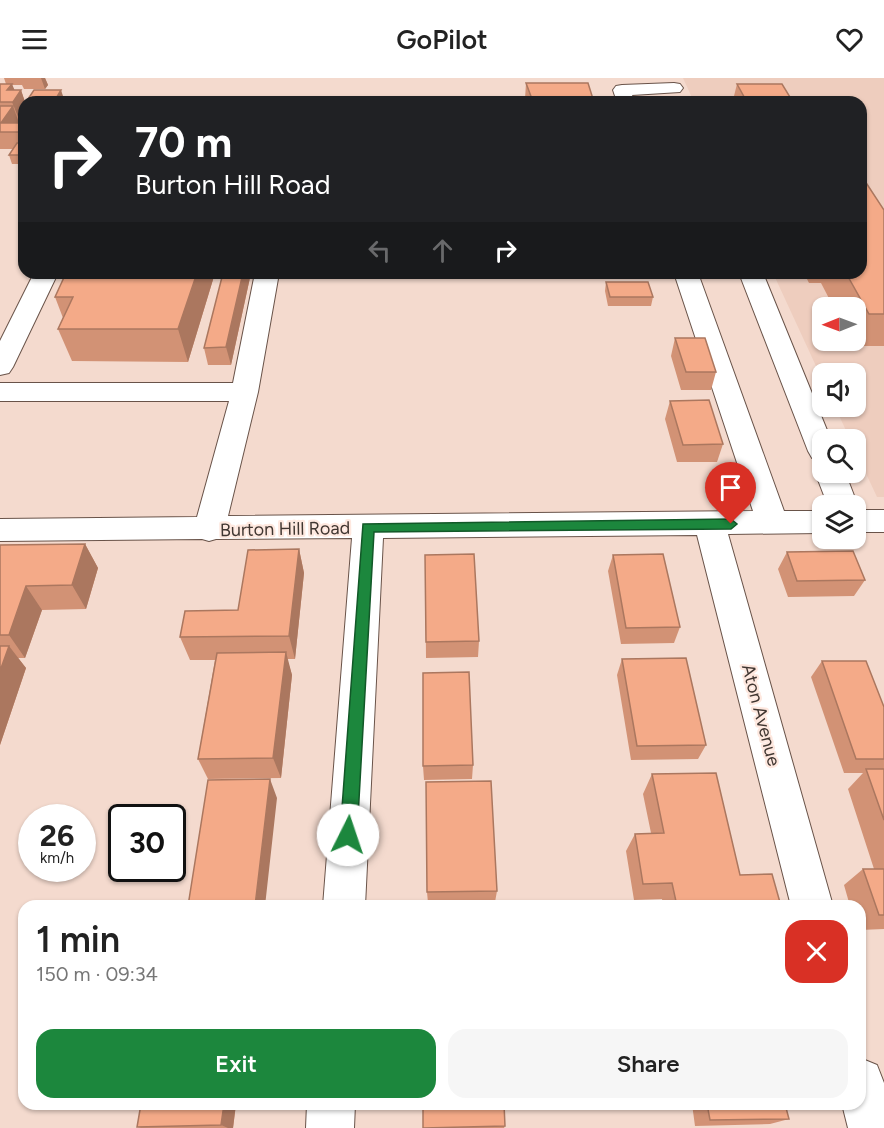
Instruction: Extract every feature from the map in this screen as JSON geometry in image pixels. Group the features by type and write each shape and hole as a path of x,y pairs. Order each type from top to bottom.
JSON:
{"street":[{"path":"624,96 622,90 674,89"},
{"path":"0,367 43,279"},
{"path":"209,530 245,392 266,279"},
{"path":"688,279 773,524"},
{"path":"753,279 813,429"},
{"path":"0,392 245,392"},
{"path":"866,521 884,521"},
{"name":"Burton Hill Road","path":"0,530 209,530 812,522"},
{"name":"Aton Avenue","path":"710,524 810,900"},
{"path":"344,900 368,527"},
{"path":"866,1105 872,1128"},
{"path":"330,1128 332,1110"}],"shaded area":[{"path":"683,78 884,78 884,497 877,497 866,474 866,429 845,429 840,417 866,417 866,363 815,363 776,279 867,279 867,96 691,96"}],"building":[{"path":"526,83 588,83 592,96 531,96"},
{"path":"0,84 12,84 7,90 21,90 13,102 0,102"},
{"path":"737,84 782,84 789,96 744,96"},
{"path":"34,90 61,90 58,96 30,96"},
{"path":"0,106 13,106 1,123 18,123 18,132 0,132"},
{"path":"17,143 18,143 18,155 9,155"},
{"path":"867,184 884,210 884,314 869,314 866,309 866,297 859,297 849,279 867,279"},
{"path":"63,279 195,279 178,329 58,329 73,297 55,297"},
{"path":"221,279 242,279 226,347 204,348"},
{"path":"606,282 648,282 653,297 610,297"},
{"path":"675,338 705,338 716,372 686,372"},
{"path":"709,400 723,444 683,445 670,401"},
{"path":"85,544 72,585 26,586 9,635 0,635 0,545"},
{"path":"299,549 289,636 180,637 185,611 238,610 248,550"},
{"path":"853,551 865,580 797,581 787,552"},
{"path":"474,554 479,641 426,642 425,555"},
{"path":"663,554 680,627 626,628 613,555"},
{"path":"0,646 9,646 0,671"},
{"path":"286,652 273,758 198,759 217,653"},
{"path":"686,658 706,745 637,746 622,659"},
{"path":"822,661 866,661 884,707 884,759 856,759"},
{"path":"469,672 473,765 423,766 423,673"},
{"path":"866,769 884,769 884,820"},
{"path":"716,773 740,875 772,874 779,900 676,900 672,883 643,884 635,834 664,833 652,774"},
{"path":"270,779 256,900 189,900 208,780"},
{"path":"491,781 497,891 427,892 426,782"},
{"path":"863,869 884,869 884,915 879,915"},
{"path":"140,1110 223,1110 221,1125 137,1127"},
{"path":"423,1110 504,1110 505,1126 423,1128"},
{"path":"708,1110 787,1110 789,1119 710,1120"}],"route":[{"path":"348,835 368,527 731,524"}]}
